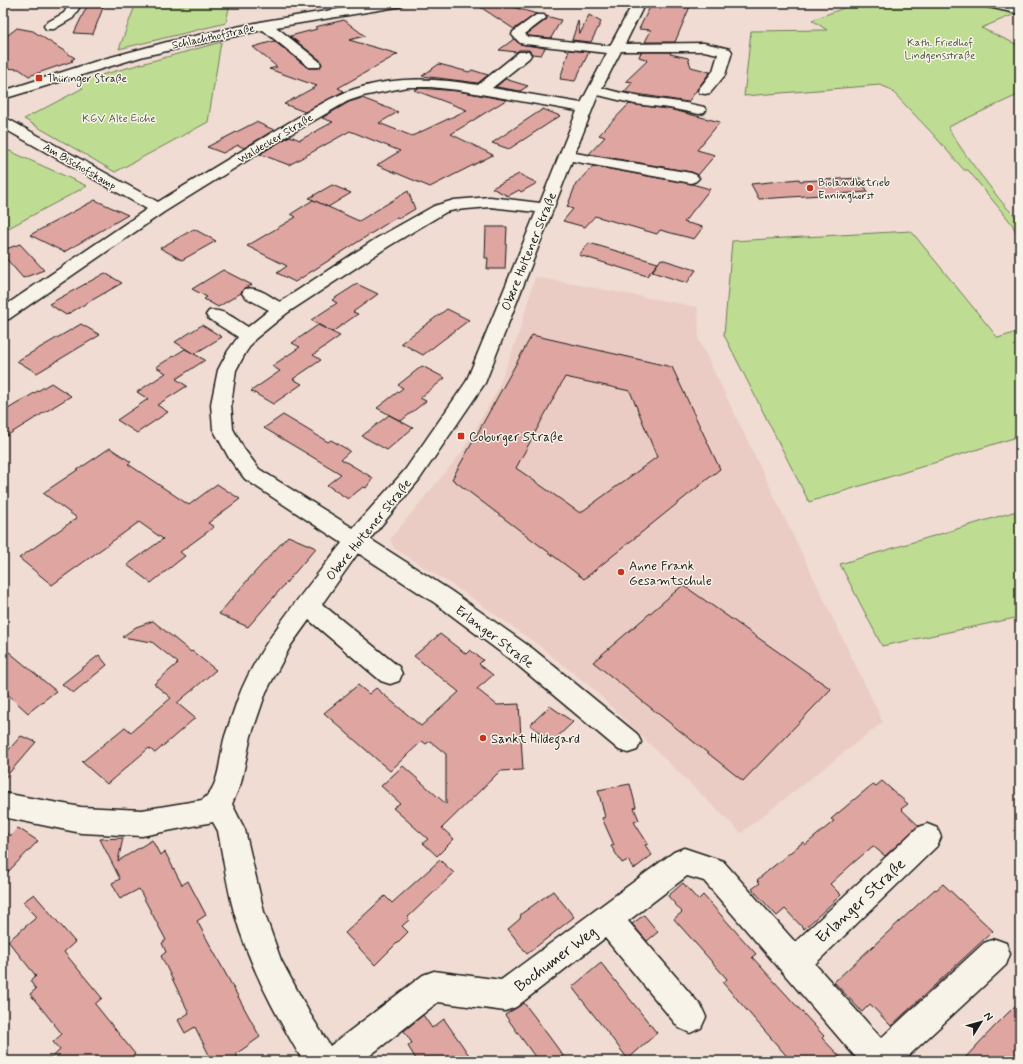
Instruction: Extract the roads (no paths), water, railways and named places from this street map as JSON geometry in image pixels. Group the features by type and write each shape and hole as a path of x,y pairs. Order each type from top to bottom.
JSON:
{"street":[{"path":"50,26 69,15 76,3"},
{"name":"Schlachthofstraße","path":"3,95 139,53 265,25 397,3"},
{"name":"Obere Holtener Straße","path":"218,804 228,783 238,736 254,690 283,638 355,541 412,475 475,383 585,108 639,3"},
{"path":"988,3 1020,10"},
{"path":"540,18 519,32 518,35 520,38 525,40 615,48 704,47 725,52 720,72 705,90"},
{"path":"265,25 314,64"},
{"path":"481,90 524,55"},
{"name":"Waldecker Straße","path":"3,315 158,209 270,140 348,96 384,86 407,83 431,83 585,108"},
{"name":"Schlachthofstraße","path":"3,99 32,86"},
{"path":"594,90 635,100 669,104 699,110"},
{"name":"Am Bischofskamp","path":"3,122 158,209"},
{"path":"567,156 691,178"},
{"path":"355,541 252,474 236,453 223,429 221,404 227,370 237,351 249,335 281,310 383,242 440,209 465,203 490,202 546,208"},
{"path":"251,293 281,310"},
{"path":"215,316 249,335"},
{"name":"Erlanger Straße","path":"355,541 443,597 524,656 628,742"},
{"path":"307,605 390,674"},
{"path":"3,805 81,820 142,823 208,811 218,804 231,830 249,912 270,968 299,1025 321,1061"},
{"name":"Erlanger Straße","path":"794,963 927,837"},
{"name":"Bochumer Weg","path":"337,1061 434,986 505,996 684,861 713,871 794,963"},
{"name":"Bochumer Weg","path":"608,919 690,1017"},
{"path":"794,963 880,1061 995,954"}],"place":[{"name":"Thüringer Straße","path":"39,78"},
{"name":"Biolandbetrieb Enninghorst","path":"810,188"},
{"name":"Coburger Straße","path":"461,436"},
{"name":"Anne Frank Gesamtschule","path":"621,572"},
{"name":"Sankt Hildegard","path":"483,738"}],"park label":[{"name":"Kath. Friedhof Lindgensstraße","path":"940,48"},
{"name":"KGV Alte Eiche","path":"119,118"}]}
